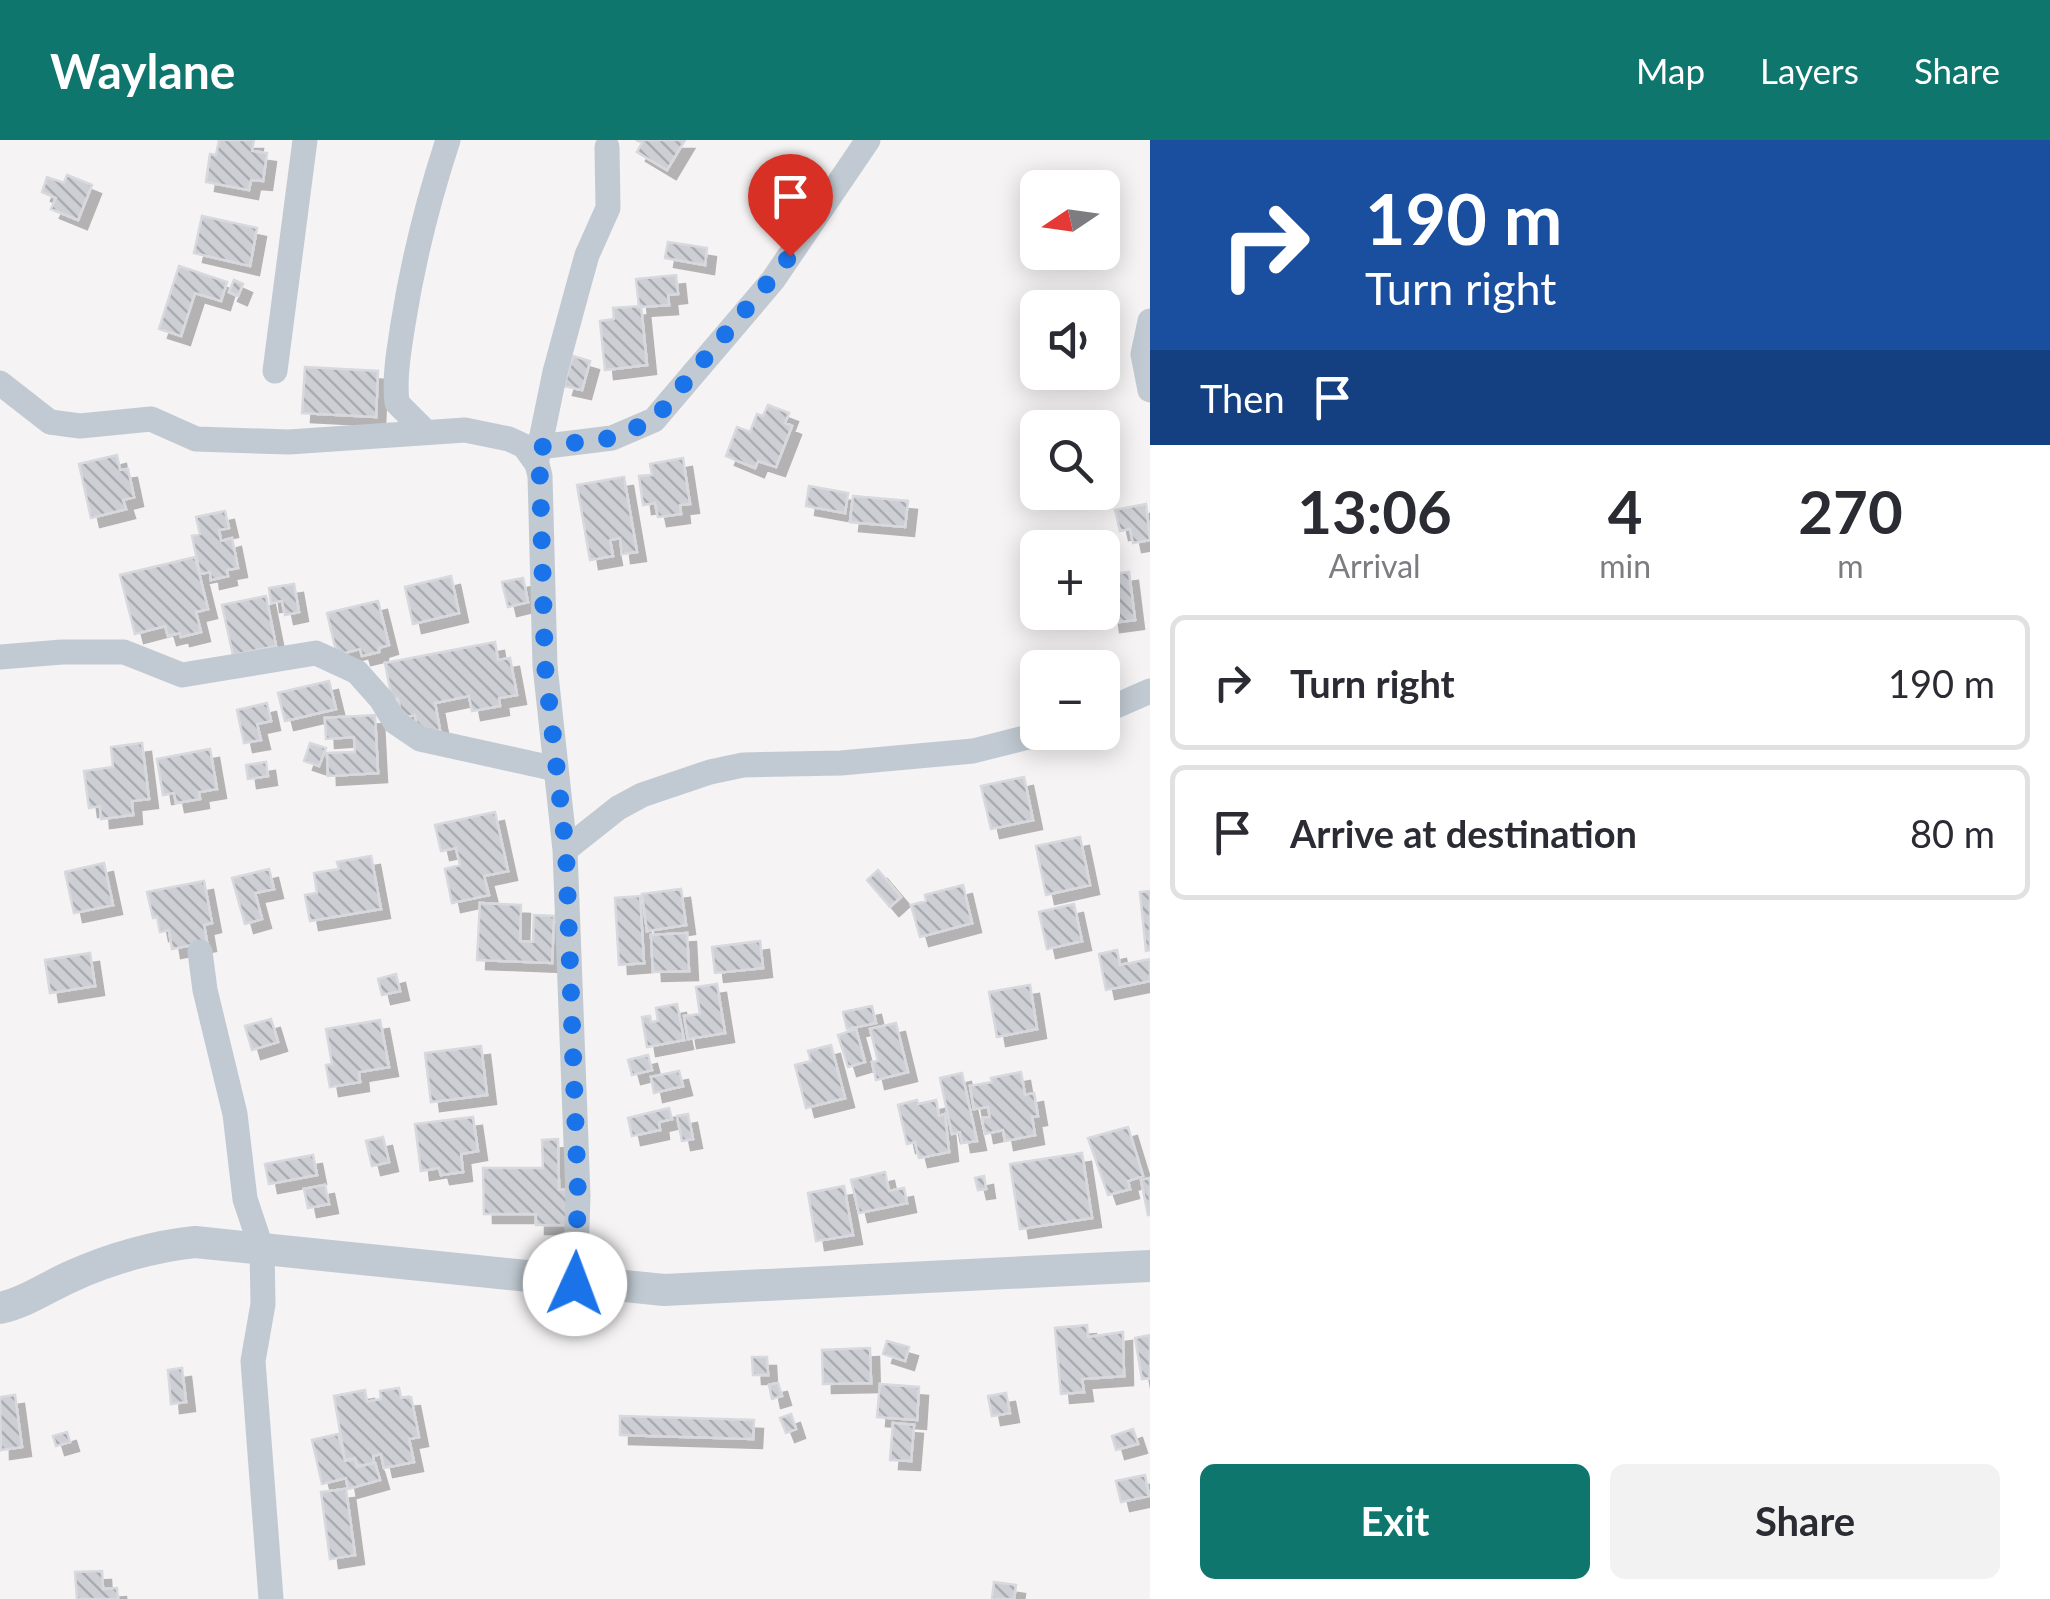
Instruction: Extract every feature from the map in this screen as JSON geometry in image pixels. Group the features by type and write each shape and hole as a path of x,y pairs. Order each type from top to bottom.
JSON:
{"street":[{"path":"275,371 305,140"},
{"path":"425,430 397,402 398,357 412,263 448,140"},
{"path":"0,383 42,418 59,424 151,419 196,439 289,442 465,430 509,439 538,456 612,438 654,420 773,280 868,140"},
{"path":"575,1284 578,1196 566,850 545,666 538,456 555,372 582,273 608,208 607,147"},
{"path":"1150,321 1143,354 1150,390"},
{"path":"0,657 124,652 182,676 301,653 323,654 357,672 382,698 395,722 420,739 556,769"},
{"path":"1120,704 1150,691"},
{"path":"566,850 618,808 642,795 710,772 743,765 973,751 1020,739"},
{"path":"200,952 205,990 236,1114 245,1199 262,1250 263,1304 253,1360 272,1599"},
{"path":"0,1308 35,1296 73,1276 174,1244 195,1242 575,1284 664,1290 1150,1266"}],"building":[{"path":"219,140 254,140 252,151 267,153 263,181 251,180 249,190 206,182 210,154 216,155"},
{"path":"636,140 685,140 667,170 637,152 642,143"},
{"path":"67,175 92,185 78,220 51,209 56,198 42,192 47,177 64,183"},
{"path":"202,216 257,228 250,266 194,253"},
{"path":"668,242 707,248 705,265 665,258"},
{"path":"179,266 227,282 221,301 195,293 181,336 159,329"},
{"path":"676,275 678,294 668,295 669,305 639,307 636,279"},
{"path":"234,280 243,284 238,296 229,292"},
{"path":"641,306 647,365 605,370 600,321 614,319 613,308"},
{"path":"573,356 590,361 582,390 564,386"},
{"path":"305,367 378,371 376,417 302,413"},
{"path":"768,405 789,413 785,423 792,426 776,467 758,461 755,468 726,456 737,427 750,432 757,414 763,416"},
{"path":"117,455 120,470 128,469 134,497 123,500 126,509 91,518 79,464"},
{"path":"683,458 690,504 680,505 681,514 658,517 655,503 643,505 639,476 652,475 650,464"},
{"path":"624,477 637,552 622,554 620,538 610,540 613,556 590,560 577,485"},
{"path":"809,486 848,493 845,513 806,506"},
{"path":"853,496 908,501 905,527 850,522"},
{"path":"1146,504 1150,540 1133,543 1130,529 1120,531 1115,510"},
{"path":"225,511 229,528 219,530 221,541 232,538 238,568 227,570 228,576 211,580 210,572 200,574 192,536 200,534 196,517"},
{"path":"195,557 208,609 196,612 201,632 168,636 165,626 135,634 120,575"},
{"path":"1129,572 1135,620 1120,622 1120,573"},
{"path":"451,576 459,613 413,624 405,587"},
{"path":"523,578 528,602 508,607 502,582"},
{"path":"294,584 299,612 285,615 282,601 271,603 269,588"},
{"path":"266,596 276,646 233,655 222,605"},
{"path":"378,601 389,645 362,656 360,649 337,655 327,613"},
{"path":"495,642 498,660 510,658 517,695 499,698 500,706 472,711 469,696 435,703 440,730 418,734 415,715 402,718 398,698 392,699 385,663"},
{"path":"329,681 336,709 285,721 278,693"},
{"path":"267,703 271,721 257,724 261,740 244,743 237,710"},
{"path":"375,715 378,773 328,776 327,753 355,752 354,737 326,739 325,718"},
{"path":"142,743 149,799 132,801 133,815 101,819 100,806 89,808 84,771 113,767 111,747"},
{"path":"310,743 326,748 319,766 304,761"},
{"path":"210,749 217,789 199,792 200,799 176,803 174,793 163,795 157,759"},
{"path":"266,762 268,776 248,779 246,765"},
{"path":"1024,777 1033,820 991,829 981,786"},
{"path":"495,812 508,871 484,876 489,895 452,903 445,869 460,865 456,848 441,851 435,825"},
{"path":"1080,837 1090,885 1046,895 1036,846"},
{"path":"371,856 381,909 310,921 305,895 317,893 314,873 339,869 337,862"},
{"path":"104,863 113,905 74,913 65,872"},
{"path":"269,869 274,889 255,893 262,919 245,924 232,878"},
{"path":"878,870 901,897 890,907 867,880"},
{"path":"204,881 212,923 204,925 207,942 172,949 169,930 160,932 157,917 153,918 147,892"},
{"path":"963,885 972,923 920,937 911,905 926,901 925,895"},
{"path":"681,889 686,925 647,931 642,894"},
{"path":"1150,891 1150,950 1146,951 1140,892"},
{"path":"640,896 644,963 619,965 615,898"},
{"path":"480,903 521,905 520,941 533,942 534,915 554,916 552,963 477,960"},
{"path":"1074,904 1082,941 1047,949 1039,912"},
{"path":"687,933 689,971 653,972 651,935"},
{"path":"760,941 763,968 715,973 712,947"},
{"path":"1117,950 1120,965 1150,959 1150,981 1106,990 1099,954"},
{"path":"90,953 95,986 50,993 45,960"},
{"path":"396,974 400,991 382,995 378,979"},
{"path":"717,984 725,1033 688,1039 684,1016 700,1014 696,987"},
{"path":"1030,985 1037,1029 997,1037 989,992"},
{"path":"677,1004 684,1040 647,1047 642,1017 658,1021 656,1008"},
{"path":"872,1006 876,1023 847,1029 843,1012"},
{"path":"271,1019 278,1042 252,1050 245,1026"},
{"path":"380,1020 389,1067 359,1072 360,1082 330,1087 326,1065 332,1064 326,1029"},
{"path":"896,1023 908,1072 876,1080 872,1062 878,1061 870,1029"},
{"path":"856,1029 865,1062 848,1067 838,1035"},
{"path":"831,1045 845,1098 806,1108 795,1065 811,1061 808,1051"},
{"path":"481,1046 487,1095 431,1102 425,1053"},
{"path":"648,1055 652,1070 632,1075 628,1060"},
{"path":"679,1071 683,1086 654,1093 651,1077"},
{"path":"1021,1072 1025,1095 1034,1093 1038,1116 1032,1117 1035,1135 1005,1141 1003,1130 985,1134 982,1118 990,1117 988,1107 974,1109 970,1086"},
{"path":"962,1073 977,1141 962,1143 960,1132 952,1134 940,1078"},
{"path":"917,1100 918,1104 936,1100 939,1116 945,1114 949,1152 919,1158 915,1142 907,1144 898,1105"},
{"path":"669,1108 672,1119 659,1122 660,1130 632,1136 628,1118"},
{"path":"688,1114 693,1139 682,1141 677,1116"},
{"path":"473,1117 478,1151 461,1154 463,1172 441,1175 439,1168 421,1171 415,1124"},
{"path":"1128,1127 1143,1176 1128,1181 1130,1189 1108,1195 1088,1138"},
{"path":"383,1137 389,1162 372,1166 366,1141"},
{"path":"558,1139 559,1190 571,1189 572,1225 536,1225 536,1214 484,1214 483,1168 543,1168 542,1140"},
{"path":"1082,1153 1092,1218 1020,1229 1010,1164"},
{"path":"313,1155 317,1175 269,1184 265,1164"},
{"path":"885,1172 889,1191 904,1188 907,1203 859,1213 851,1180"},
{"path":"984,1176 986,1189 978,1190 975,1178"},
{"path":"1150,1178 1150,1215 1148,1215 1141,1180"},
{"path":"325,1185 329,1204 308,1208 304,1189"},
{"path":"844,1186 853,1235 816,1241 808,1193"},
{"path":"1087,1325 1088,1337 1123,1332 1124,1376 1082,1379 1084,1392 1061,1394 1055,1328"},
{"path":"1150,1335 1150,1378 1142,1379 1135,1338"},
{"path":"887,1341 909,1347 905,1361 883,1354"},
{"path":"870,1348 871,1383 823,1384 822,1350"},
{"path":"752,1357 767,1357 768,1375 753,1375"},
{"path":"182,1368 186,1402 171,1404 168,1370"},
{"path":"778,1383 782,1396 772,1399 769,1385"},
{"path":"880,1384 919,1387 917,1420 877,1417"},
{"path":"399,1388 401,1398 411,1397 419,1437 409,1439 414,1462 384,1468 381,1454 373,1456 374,1463 357,1466 355,1458 345,1460 334,1396 365,1390 367,1402 381,1399 380,1391"},
{"path":"1006,1393 1010,1413 992,1416 988,1396"},
{"path":"15,1395 22,1447 1,1450 0,1397"},
{"path":"791,1414 796,1429 786,1433 780,1418"},
{"path":"620,1416 754,1420 753,1439 620,1435"},
{"path":"893,1423 914,1425 911,1461 890,1460"},
{"path":"1133,1429 1138,1444 1116,1450 1112,1436"},
{"path":"67,1432 70,1442 56,1446 53,1436"},
{"path":"338,1434 345,1461 355,1459 357,1467 375,1463 380,1480 348,1489 346,1478 322,1484 312,1440"},
{"path":"1145,1475 1149,1496 1121,1502 1116,1481"},
{"path":"346,1489 355,1555 330,1559 321,1492"},
{"path":"102,1571 103,1589 117,1588 118,1599 77,1599 75,1572"},
{"path":"994,1582 1016,1585 1014,1599 992,1599"}],"route":[{"path":"575,1284 578,1196 566,850 545,666 540,476 536,464 540,447 612,438 654,420 790,256"}]}
